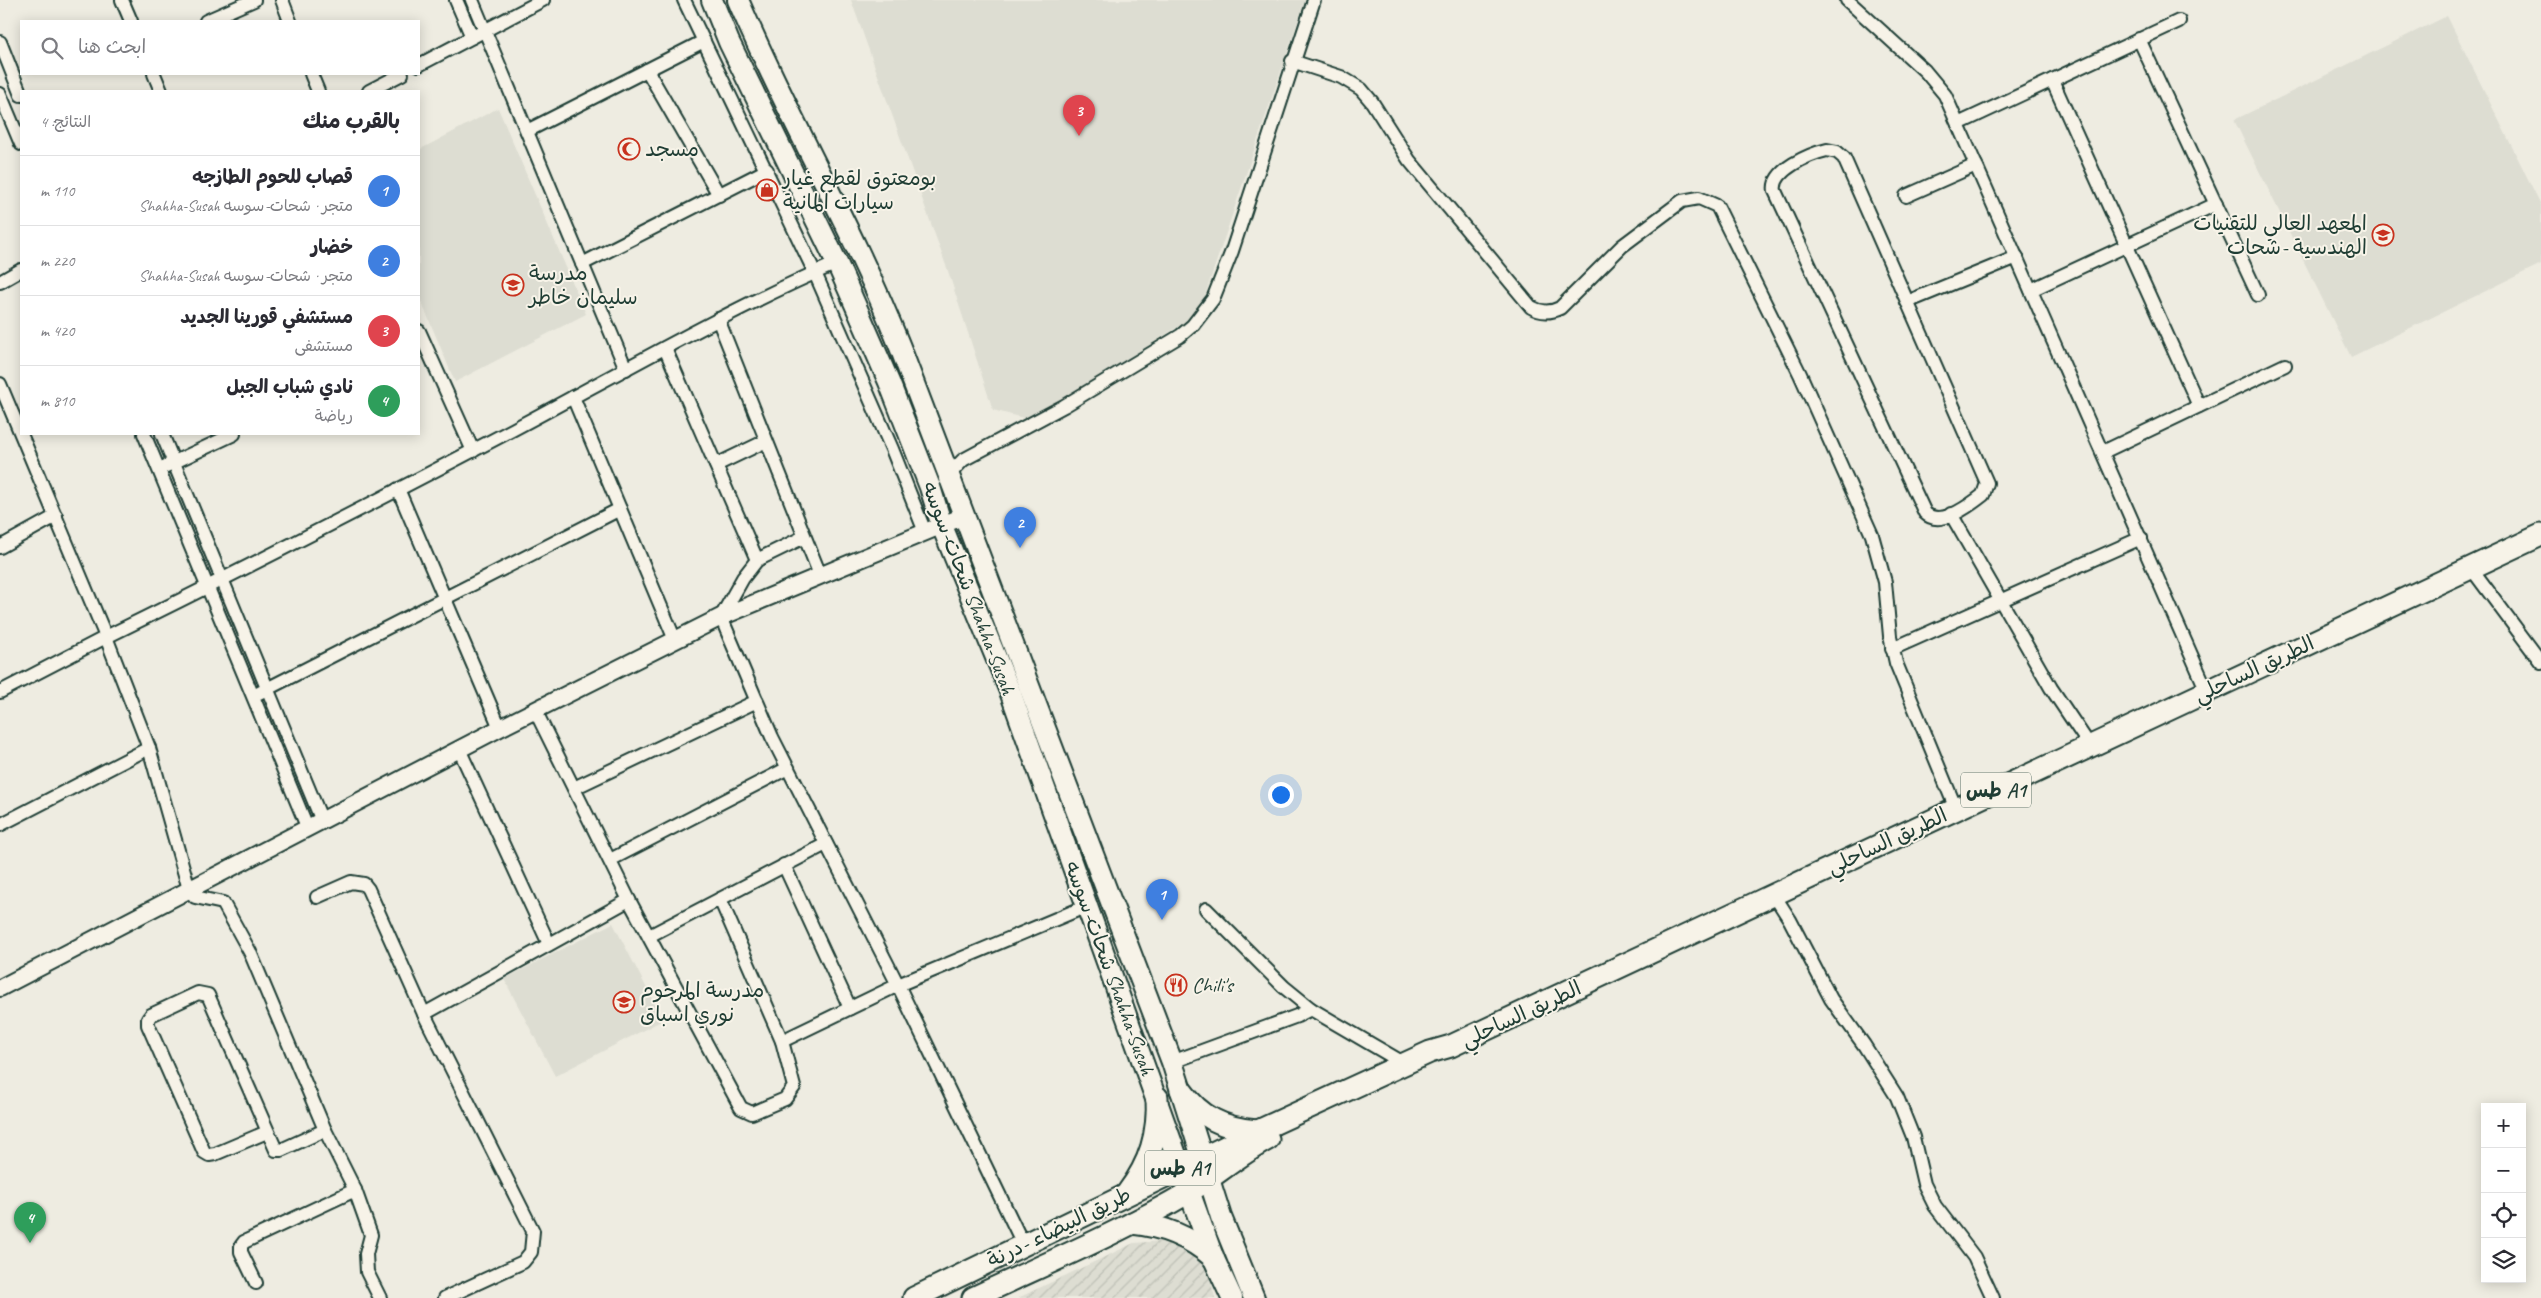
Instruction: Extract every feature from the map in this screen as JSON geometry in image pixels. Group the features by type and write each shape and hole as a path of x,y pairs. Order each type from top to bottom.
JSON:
{"highway":[{"name":"الطريق الساحلي","path":"1451,1046 2541,535"},
{"name":"طريق البيضاء -درنة","path":"914,1298 1258,1131 1406,1064 1451,1046"},
{"name":"طريق البيضاء -درنة","path":"973,1298 1132,1223 1189,1191 1252,1148 1411,1070 1451,1046"},
{"path":"1181,1090 1190,1102 1214,1121 1242,1130 1258,1131"},
{"path":"1127,1193 1142,1172 1152,1148 1158,1114 1157,1097"},
{"path":"1132,1223 1175,1232 1195,1243 1213,1257"}],"main road":[{"name":"شحات-سوسه Shahha-Susah","path":"712,0 729,42 837,263 870,336 930,487 933,529 1011,694 1213,1257 1232,1298"},
{"name":"شحات-سوسه Shahha-Susah","path":"738,0 883,304 1172,1062 1221,1217 1254,1298"}],"street":[{"path":"122,0 132,20"},
{"path":"208,20 254,0"},
{"path":"282,0 290,20"},
{"path":"456,0 472,37"},
{"path":"472,0 626,369"},
{"path":"420,64 543,0"},
{"path":"684,0 768,170 892,449 933,529"},
{"path":"930,487 948,477 963,460 1064,406 1180,336 1204,313 1213,299 1232,251 1292,61 1314,0"},
{"path":"1847,0 1932,78 1945,96 2207,691"},
{"path":"1958,124 2179,21"},
{"path":"2139,40 2258,295"},
{"path":"0,42 20,92"},
{"path":"527,131 704,42"},
{"path":"1292,61 1341,77 1361,89 1408,160 1531,307 1540,312 1550,312 1560,308 1622,246 1682,201 1699,198 1717,206 1800,374 1872,535 1885,582 1892,649 1956,809"},
{"path":"647,70 719,195"},
{"path":"154,75 162,90"},
{"path":"311,75 318,90"},
{"path":"371,90 400,75"},
{"path":"2052,80 2125,246 2199,406"},
{"path":"0,94 20,142"},
{"path":"1832,150 1841,154 1987,483 1983,496 1951,514 1938,519 1925,512 1774,191 1774,181 1779,173 1822,151 1832,150"},
{"path":"1906,196 1976,165"},
{"path":"582,264 768,170"},
{"path":"2031,290 2216,204"},
{"path":"1907,302 2017,257"},
{"path":"0,692 106,636 223,580 473,451 718,319 837,263"},
{"path":"0,282 20,271"},
{"path":"718,319 820,575"},
{"path":"422,346 473,451"},
{"path":"665,348 757,560"},
{"path":"2103,452 2285,365"},
{"path":"0,384 20,431"},
{"path":"573,397 675,640"},
{"path":"22,435 106,636 149,748 189,889 195,897 224,903 261,977 325,1130 356,1190 371,1236 366,1254 367,1272 380,1298"},
{"path":"144,435 252,696 315,825"},
{"path":"162,435 267,689 315,825"},
{"path":"159,469 232,435"},
{"path":"716,465 766,441"},
{"path":"398,489 500,728"},
{"path":"252,696 620,509"},
{"path":"1951,514 2051,688 2090,746"},
{"path":"0,547 56,516"},
{"path":"0,988 459,749 721,617 964,516"},
{"path":"721,617 743,578 757,560 804,537"},
{"path":"1892,649 2141,538"},
{"path":"2471,568 2541,662"},
{"path":"721,617 788,768 898,985 1024,1246"},
{"path":"574,788 757,701"},
{"path":"535,710 629,900 742,1108 752,1113 759,1112 785,1099 794,1087 782,1042 720,899"},
{"path":"0,825 149,748"},
{"path":"459,749 549,944"},
{"path":"610,860 788,768"},
{"path":"648,936 826,844"},
{"path":"784,866 850,1008"},
{"path":"317,897 350,882 364,884 424,1014 533,1230 531,1252 523,1262 446,1298"},
{"path":"1774,895 1790,920 1831,999 1864,1045 1897,1097 1913,1137 1924,1184 1935,1206 1974,1257 1993,1298"},
{"path":"424,1014 629,900"},
{"path":"782,1042 898,985 1087,906"},
{"path":"1206,909 1284,987 1311,1009 1406,1064"},
{"path":"267,1132 215,1154 209,1155 204,1152 148,1025 148,1019 151,1015 198,993 208,995 276,1150 281,1150 325,1130"},
{"path":"1172,1062 1297,1016 1311,1009"},
{"path":"256,1283 241,1252 241,1246 244,1242 356,1190"}],"shaded area":[{"path":"851,0 1305,0 1201,307 1190,319 1031,420 993,410 948,271"},
{"path":"2447,16 2541,205 2541,264 2351,357 2234,120"},
{"path":"498,108 586,314 455,382 420,298 420,149"},
{"path":"613,923 663,1020 555,1076 504,979"},
{"path":"1162,1241 1187,1251 1207,1266 1215,1298 1018,1298 1134,1243"}],"place":[{"name":"مستشفي قورينا الجديد","path":"1079,136"},
{"name":"مسجد","path":"629,149"},
{"name":"بومعتوق لقطع غيار سيارات المانية","path":"767,190"},
{"name":"المعهد العالي للتقنيات الهندسية -شحات","path":"2383,235"},
{"name":"مدرسة سليمان خاطر","path":"513,285"},
{"name":"خضار","path":"1020,548"},
{"name":"قصاب للحوم الطازجه","path":"1162,920"},
{"name":"Chili's","path":"1176,985"},
{"name":"مدرسة المرحوم نوري اسباق","path":"624,1002"},
{"name":"نادي شباب الجبل","path":"30,1243"}]}
